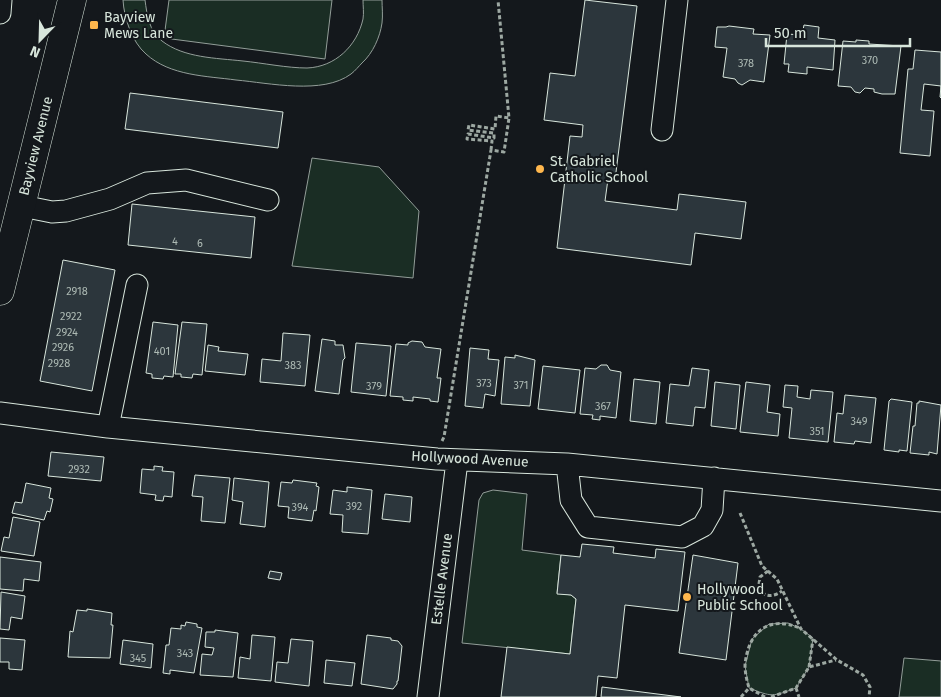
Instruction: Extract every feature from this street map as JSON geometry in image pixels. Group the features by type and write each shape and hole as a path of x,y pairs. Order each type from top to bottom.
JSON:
{"main road":[{"name":"Bayview Avenue","path":"0,291 72,0"}],"street":[{"path":"0,12 1,0"},
{"path":"662,130 677,0"},
{"path":"22,206 52,212 66,211 110,199 147,183 186,180 268,200"},
{"path":"108,427 137,285"},
{"name":"Hollywood Avenue","path":"0,414 108,427 457,461 567,464 941,501"},
{"name":"Estelle Avenue","path":"428,697 457,461"},
{"path":"567,464 571,500 588,527 682,537 703,526 712,510 714,478"}],"path":[{"path":"492,150 504,152 508,118 498,0"},
{"path":"439,446 444,437 492,150 492,142 467,139 468,134 494,138 494,133 468,130 469,125 495,128 496,116 508,118"},
{"path":"740,513 762,566 777,579 801,629"},
{"path":"768,571 764,572 760,577 759,584 762,593 776,595 782,591"},
{"path":"749,688 745,666 752,639 769,624 788,623 801,629 813,638 837,660 863,675 870,687 869,697"},
{"path":"771,697 796,688 809,667 813,638"},
{"path":"809,667 837,660"},
{"path":"741,697 749,688"},
{"path":"749,688 765,697"},
{"path":"796,688 799,697"}],"green space":[{"path":"123,0 145,0 151,28 162,41 180,51 211,58 291,67 317,67 327,64 343,53 356,38 360,29 363,17 363,0 382,0 382,20 380,34 373,50 351,74 326,84 311,86 280,85 189,74 166,67 146,54 137,43 127,22"},
{"path":"169,0 332,0 325,59 164,38"},
{"path":"312,158 379,167 419,211 413,278 292,266"},
{"path":"493,490 527,494 522,550 561,555 557,593 571,595 576,599 570,654 462,643 479,500 483,493"},
{"path":"788,623 801,629 813,638 809,667 796,688 788,691 772,695 749,688 745,666 752,639 769,624"},
{"path":"904,658 941,661 941,697 899,697"}],"building":[{"path":"585,0 637,6 615,180 608,179 605,201 677,210 679,194 746,202 741,239 695,233 691,265 557,248 570,136 582,137 583,125 544,120 550,73 575,76"},
{"path":"804,25 819,27 818,38 835,40 833,70 807,67 807,74 788,72 789,64 784,64 787,34 802,35"},
{"path":"729,26 754,29 753,34 770,35 764,82 750,80 742,85 735,79 723,77 727,48 715,47 717,27"},
{"path":"856,40 869,41 869,44 901,46 895,94 882,94 874,92 874,89 865,88 860,93 855,92 851,87 838,86 843,41 856,42"},
{"path":"915,50 941,52 941,86 924,84 921,110 934,111 930,156 900,153 908,69 913,69"},
{"path":"130,93 283,112 278,148 125,129"},
{"path":"132,204 255,217 251,258 128,245"},
{"path":"63,260 115,270 92,391 40,381"},
{"path":"153,322 178,325 173,377 164,376 163,379 152,378 152,374 146,373"},
{"path":"182,322 207,324 202,375 193,374 192,378 181,377 181,374 175,374"},
{"path":"283,333 310,335 305,386 260,382 262,359 281,361"},
{"path":"322,339 335,341 335,345 343,345 345,358 343,360 339,394 315,391"},
{"path":"412,341 422,342 425,347 441,349 437,378 441,378 438,402 413,397 413,401 403,400 403,397 390,396 396,344 408,345"},
{"path":"356,343 391,346 386,396 351,392"},
{"path":"208,345 219,347 218,351 248,354 245,375 205,371"},
{"path":"470,348 489,350 488,359 499,360 495,396 485,394 483,408 465,406"},
{"path":"515,355 535,360 530,406 501,404 505,357 515,358"},
{"path":"601,365 607,365 610,370 621,372 616,418 600,416 600,420 592,419 593,415 580,414 585,368 596,369"},
{"path":"543,366 580,370 575,413 538,409"},
{"path":"692,368 709,370 705,408 695,407 693,426 666,423 670,384 689,386"},
{"path":"634,379 660,382 656,424 630,421"},
{"path":"715,382 740,385 736,429 711,426"},
{"path":"746,382 770,385 767,412 780,414 778,436 740,432"},
{"path":"785,385 798,386 797,397 810,399 811,390 833,392 828,442 789,438 792,408 783,407"},
{"path":"845,395 876,398 871,443 855,441 854,444 834,442 837,413 843,414"},
{"path":"891,399 912,402 907,451 884,450 889,401"},
{"path":"919,401 941,405 937,454 929,452 929,455 910,453 913,426 915,426 917,403"},
{"path":"51,452 104,457 101,481 48,476"},
{"path":"154,466 163,467 162,471 174,472 172,497 164,496 163,501 155,500 156,495 140,493 142,469 154,470"},
{"path":"195,475 230,478 225,523 201,521 203,497 192,496"},
{"path":"234,478 269,482 265,527 240,524 243,502 232,500"},
{"path":"293,480 317,483 316,486 319,487 316,511 314,510 312,521 288,518 289,507 278,506 281,482 292,483"},
{"path":"26,483 51,488 49,498 53,499 50,512 47,511 44,520 12,513 15,502 22,503"},
{"path":"347,487 372,490 368,534 342,532 343,515 330,514 333,490 347,492"},
{"path":"385,494 412,497 410,522 382,519"},
{"path":"13,517 40,522 34,556 1,551 4,537 9,538"},
{"path":"582,544 614,547 613,553 655,558 656,549 685,552 678,611 625,605 617,678 598,676 596,697 501,697 507,647 570,654 576,599 571,595 557,594 561,555 580,557"},
{"path":"693,555 738,563 726,660 679,653"},
{"path":"0,557 41,562 39,581 24,579 23,591 0,589"},
{"path":"270,571 282,573 280,580 268,578"},
{"path":"1,592 25,596 22,619 11,617 9,630 0,629"},
{"path":"87,609 112,613 111,625 113,625 110,658 68,657 70,631 73,632 77,610 87,611"},
{"path":"186,622 197,624 197,627 202,628 194,673 170,670 170,674 163,673 166,645 169,645 171,628 181,629 181,625 185,626"},
{"path":"215,630 238,633 233,677 200,675 202,654 212,655 214,648 205,647 206,632 215,632"},
{"path":"252,635 275,637 271,681 238,678 240,657 250,659"},
{"path":"367,635 391,638 391,640 398,641 402,646 398,681 393,689 361,684"},
{"path":"0,638 25,640 22,670 9,669 9,662 0,662"},
{"path":"291,639 313,641 309,686 275,682 277,662 288,663"},
{"path":"123,640 153,644 151,668 120,664"},
{"path":"326,660 355,663 352,686 324,683"},
{"path":"602,687 681,697 601,697"}],"place":[{"name":"Bayview Mews Lane","path":"94,25"},
{"name":"St. Gabriel Catholic School","path":"540,169"},
{"name":"Hollywood Public School","path":"687,597"}]}
